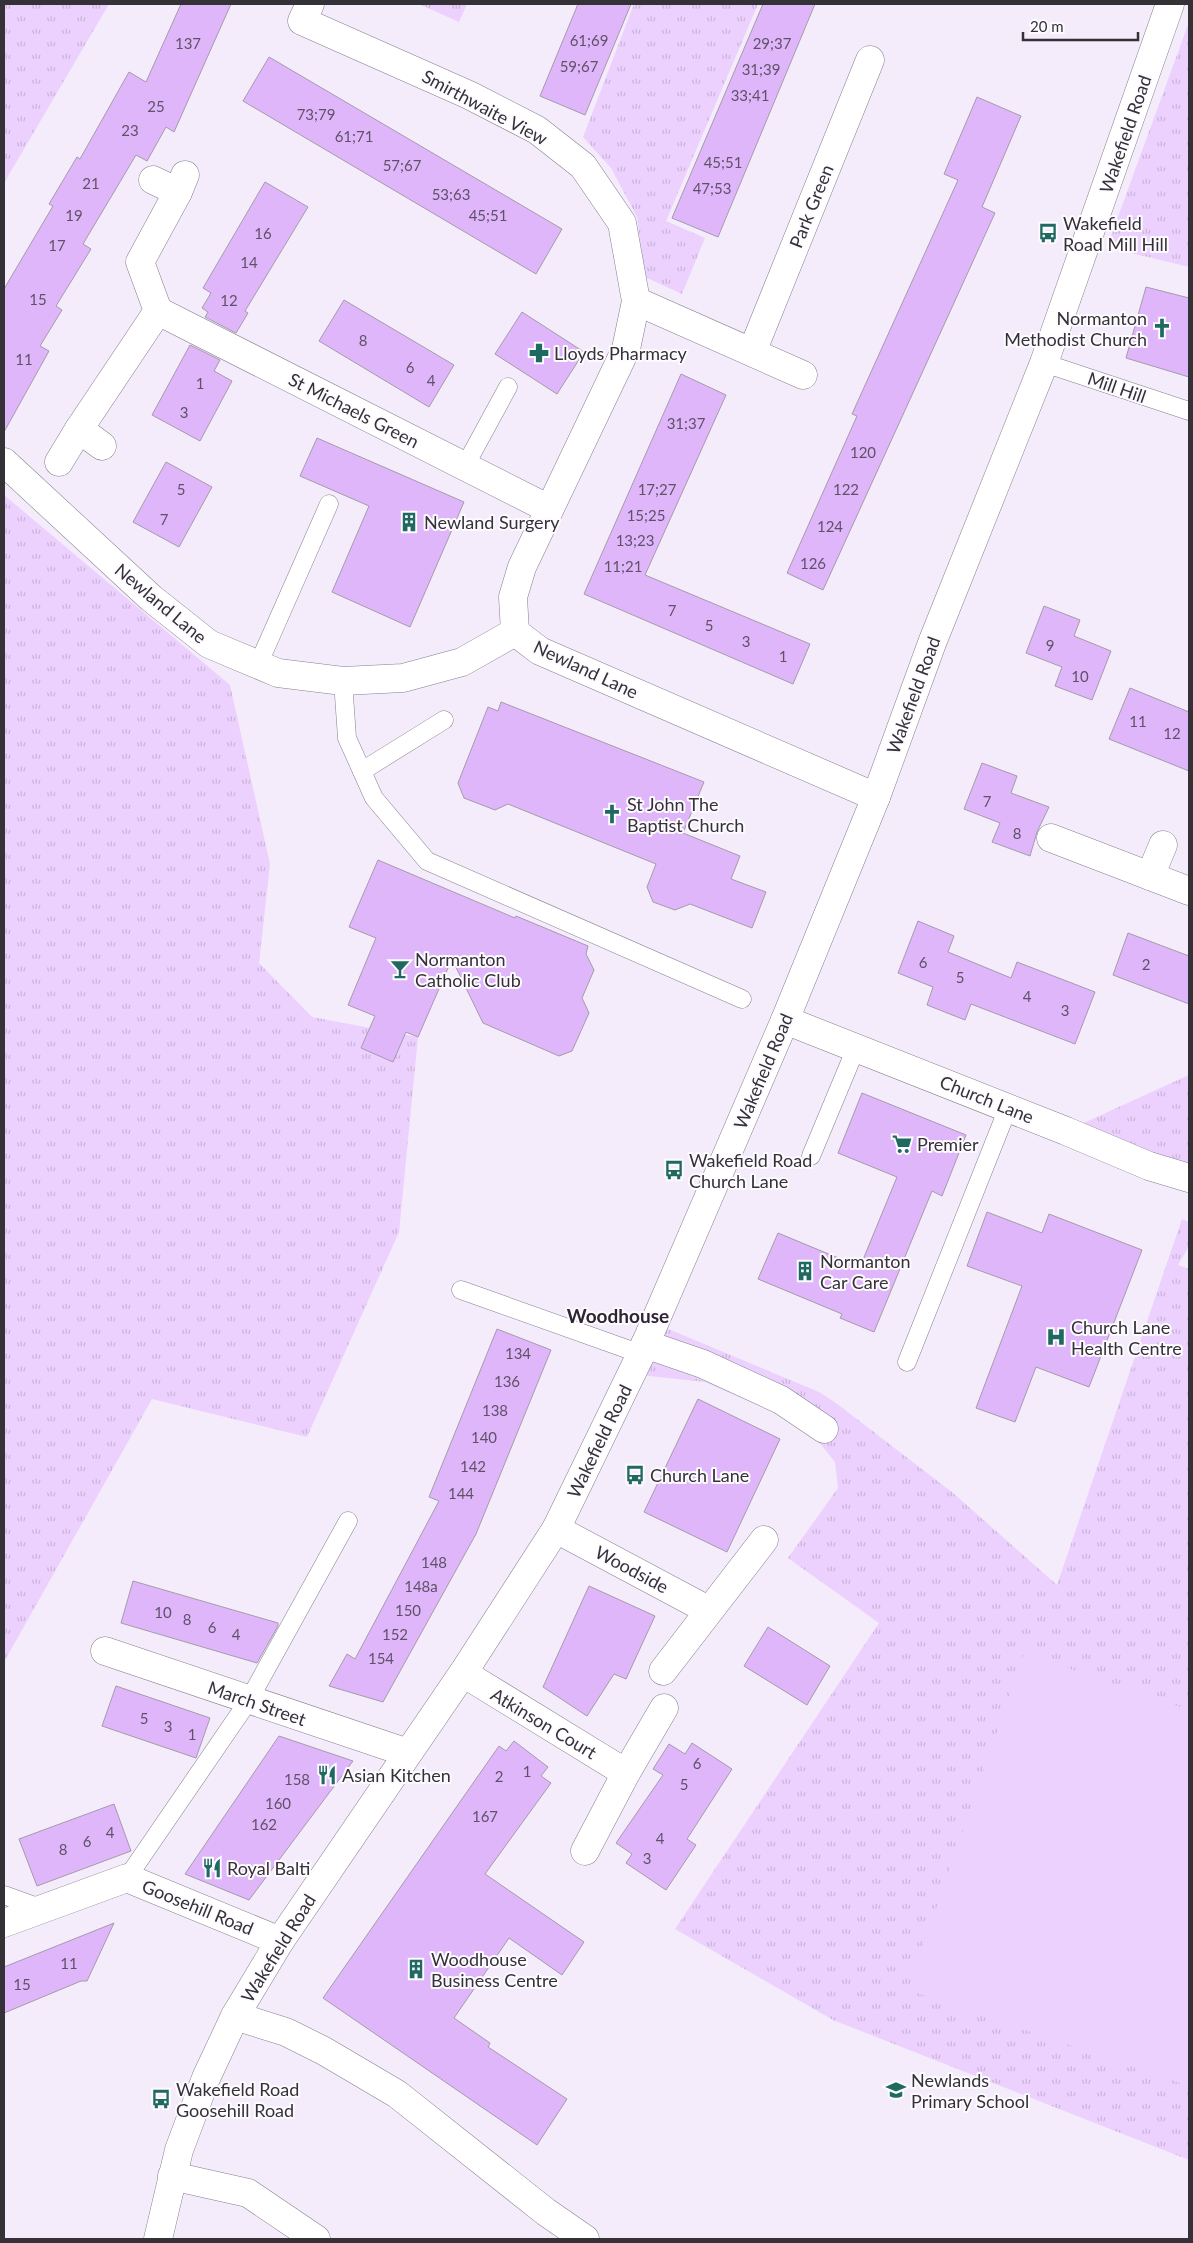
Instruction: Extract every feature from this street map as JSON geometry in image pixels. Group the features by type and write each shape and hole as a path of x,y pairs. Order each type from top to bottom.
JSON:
{"street":[{"name":"Wakefield Road","path":"158,2239 172,2176 206,2078 235,2016 280,1940 463,1674 556,1529 643,1349 785,1020 876,797 932,643 1044,363 1170,4"},
{"name":"Smirthwaite View","path":"306,12 530,126 583,166 622,223 636,301 626,349 522,567 513,597 515,632"},
{"name":"Park Green","path":"752,352 870,60"},
{"path":"59,462 79,428 158,311 140,262 181,184 152,180"},
{"path":"636,301 804,375"},
{"name":"St Michaels Green","path":"158,311 549,509"},
{"path":"79,428 102,446"},
{"name":"Newland Lane","path":"4,462 169,613 209,644 278,673 343,681 403,678 462,662 515,632 540,651 876,797"},
{"path":"1051,838 1189,891"},
{"path":"1150,876 1163,845"},
{"name":"Church Lane","path":"785,1020 1149,1166 1189,1178"},
{"path":"643,1349 703,1364 781,1400 824,1429"},
{"name":"Woodside","path":"556,1529 708,1610"},
{"path":"663,1671 708,1610 764,1540"},
{"name":"March Street","path":"106,1651 408,1753"},
{"name":"Atkinson Court","path":"463,1674 626,1773"},
{"path":"585,1851 626,1773 664,1708"},
{"name":"Goosehill Road","path":"4,1923 40,1908 127,1878 280,1940"},
{"path":"235,2016 286,2032 324,2050 397,2094 546,2212 585,2239"},
{"path":"172,2176 248,2194 316,2239"}],"lane":[{"name":"Mill Hill","path":"1044,363 1189,412"},
{"path":"464,466 508,387"},
{"path":"258,665 329,504"},
{"path":"343,681 347,738 374,798 427,861 742,999"},
{"path":"362,771 444,720"},
{"path":"811,1156 856,1048"},
{"path":"907,1362 1008,1108"},
{"path":"461,1290 643,1349"},
{"path":"127,1878 249,1700 348,1521"},
{"path":"4,1895 40,1908"}],"green space":[{"path":"4,4 109,4 4,183"},
{"path":"419,4 467,4 459,22"},
{"path":"634,4 758,4 666,221 705,238 682,294 645,277 637,217 611,168 583,137"},
{"path":"1189,22 1189,267 1107,247"},
{"path":"4,495 230,685 270,864 259,963 312,1017 418,1037 399,1232 307,1437 152,1399 4,1662"},
{"path":"1189,1075 1189,1178 1066,1131"},
{"path":"1182,1219 1189,1222 1189,1246 1178,1265 1189,1269 1189,2160 833,2020 675,1929 879,1623 788,1558 838,1488 835,1462 818,1441 789,1419 705,1382 631,1374 654,1323 819,1392 953,1493 1057,1585"},
{"path":"1024,1653 1189,1710 1189,2086 908,1990"}],"building":[{"path":"181,4 231,4 174,132 166,127 147,161 136,155 83,244 91,249 56,306 62,310 40,346 49,351 4,432 4,289 53,206 49,204 77,157 80,159 129,72 146,82"},
{"path":"578,4 631,4 585,115 540,96"},
{"path":"763,4 815,4 718,237 672,218"},
{"path":"269,57 562,229 536,274 243,101"},
{"path":"977,97 1021,116 982,207 995,213 823,590 787,573 857,416 852,414 958,180 944,174"},
{"path":"265,182 308,207 245,311 248,313 236,333 205,317 208,312 202,308 211,293 203,288"},
{"name":"Normanton Methodist Church","path":"1146,287 1189,298 1189,377 1126,358"},
{"path":"344,300 454,365 429,407 319,341"},
{"name":"Lloyds Pharmacy","path":"522,312 584,352 557,394 495,354"},
{"path":"190,345 220,360 214,371 232,381 200,441 152,415"},
{"path":"681,374 726,395 645,575 810,644 793,684 584,594"},
{"name":"Newland Surgery","path":"317,438 464,502 410,627 332,592 369,506 300,476"},
{"path":"166,462 212,487 179,547 133,522"},
{"path":"1044,606 1080,620 1074,636 1111,651 1092,700 1055,686 1062,667 1026,653"},
{"path":"1130,688 1189,712 1189,771 1109,739"},
{"name":"St John The Baptist Church","path":"501,702 704,782 683,833 740,856 731,879 766,892 752,928 690,904 675,910 653,902 647,887 656,864 508,804 495,810 464,798 458,783 488,707 498,711"},
{"path":"982,763 1017,776 1011,793 1049,807 1037,832 1030,856 992,842 1000,823 964,809"},
{"path":"378,860 515,918 516,916 588,946 586,954 594,970 582,998 589,1013 572,1051 559,1056 483,1023 452,959 418,1037 406,1032 393,1062 361,1048 375,1016 348,1005 376,938 349,927"},
{"path":"918,921 954,936 948,952 1011,978 1017,962 1095,992 1075,1044 971,1004 965,1020 927,1005 933,987 898,973"},
{"path":"1128,933 1189,956 1189,1004 1113,975"},
{"path":"862,1093 966,1135 942,1196 932,1191 874,1332 840,1318 842,1314 758,1279 778,1233 860,1267 897,1177 838,1153"},
{"name":"Church Lane Health Centre","path":"987,1212 1042,1233 1049,1214 1142,1250 1089,1387 1036,1367 1015,1422 976,1408 1022,1286 967,1266"},
{"path":"497,1329 551,1350 476,1534 383,1702 329,1686 347,1654 355,1659 439,1501 429,1497"},
{"path":"698,1399 780,1439 727,1552 644,1512"},
{"path":"133,1581 278,1623 278,1626 257,1663 121,1623"},
{"path":"589,1586 655,1616 626,1679 614,1674 587,1716 543,1687"},
{"path":"768,1627 830,1666 807,1705 744,1666"},
{"path":"116,1686 210,1718 196,1758 102,1726"},
{"path":"279,1736 353,1761 249,1900 185,1874"},
{"name":"Woodhouse Business Centre","path":"514,1741 548,1767 541,1776 551,1783 485,1874 584,1942 562,1975 509,1938 454,2018 490,2043 488,2047 567,2099 537,2145 323,1998 499,1746 506,1751"},
{"path":"692,1743 732,1769 687,1839 696,1845 666,1890 626,1863 632,1854 616,1843 663,1775 653,1769 669,1744 685,1754"},
{"path":"114,1804 131,1851 37,1886 19,1839"},
{"path":"114,1923 87,1981 81,1981 4,2013 4,1967"}],"place":[{"name":"Wakefield Road Mill Hill","path":"1048,233"},
{"name":"Normanton Methodist Church","path":"1162,328"},
{"name":"Lloyds Pharmacy","path":"539,353"},
{"name":"Newland Surgery","path":"409,522"},
{"name":"St John The Baptist Church","path":"612,814"},
{"name":"Normanton Catholic Club","path":"400,969"},
{"name":"Premier","path":"902,1144"},
{"name":"Wakefield Road Church Lane","path":"674,1170"},
{"name":"Normanton Car Care","path":"805,1271"},
{"name":"Church Lane Health Centre","path":"1056,1337"},
{"name":"Church Lane","path":"635,1475"},
{"name":"Asian Kitchen","path":"327,1775"},
{"name":"Royal Balti","path":"212,1868"},
{"name":"Woodhouse Business Centre","path":"416,1969"},
{"name":"Newlands Primary School","path":"896,2090"},
{"name":"Wakefield Road Goosehill Road","path":"161,2099"}],"district":[{"name":"Woodhouse","path":"618,1315"}]}
